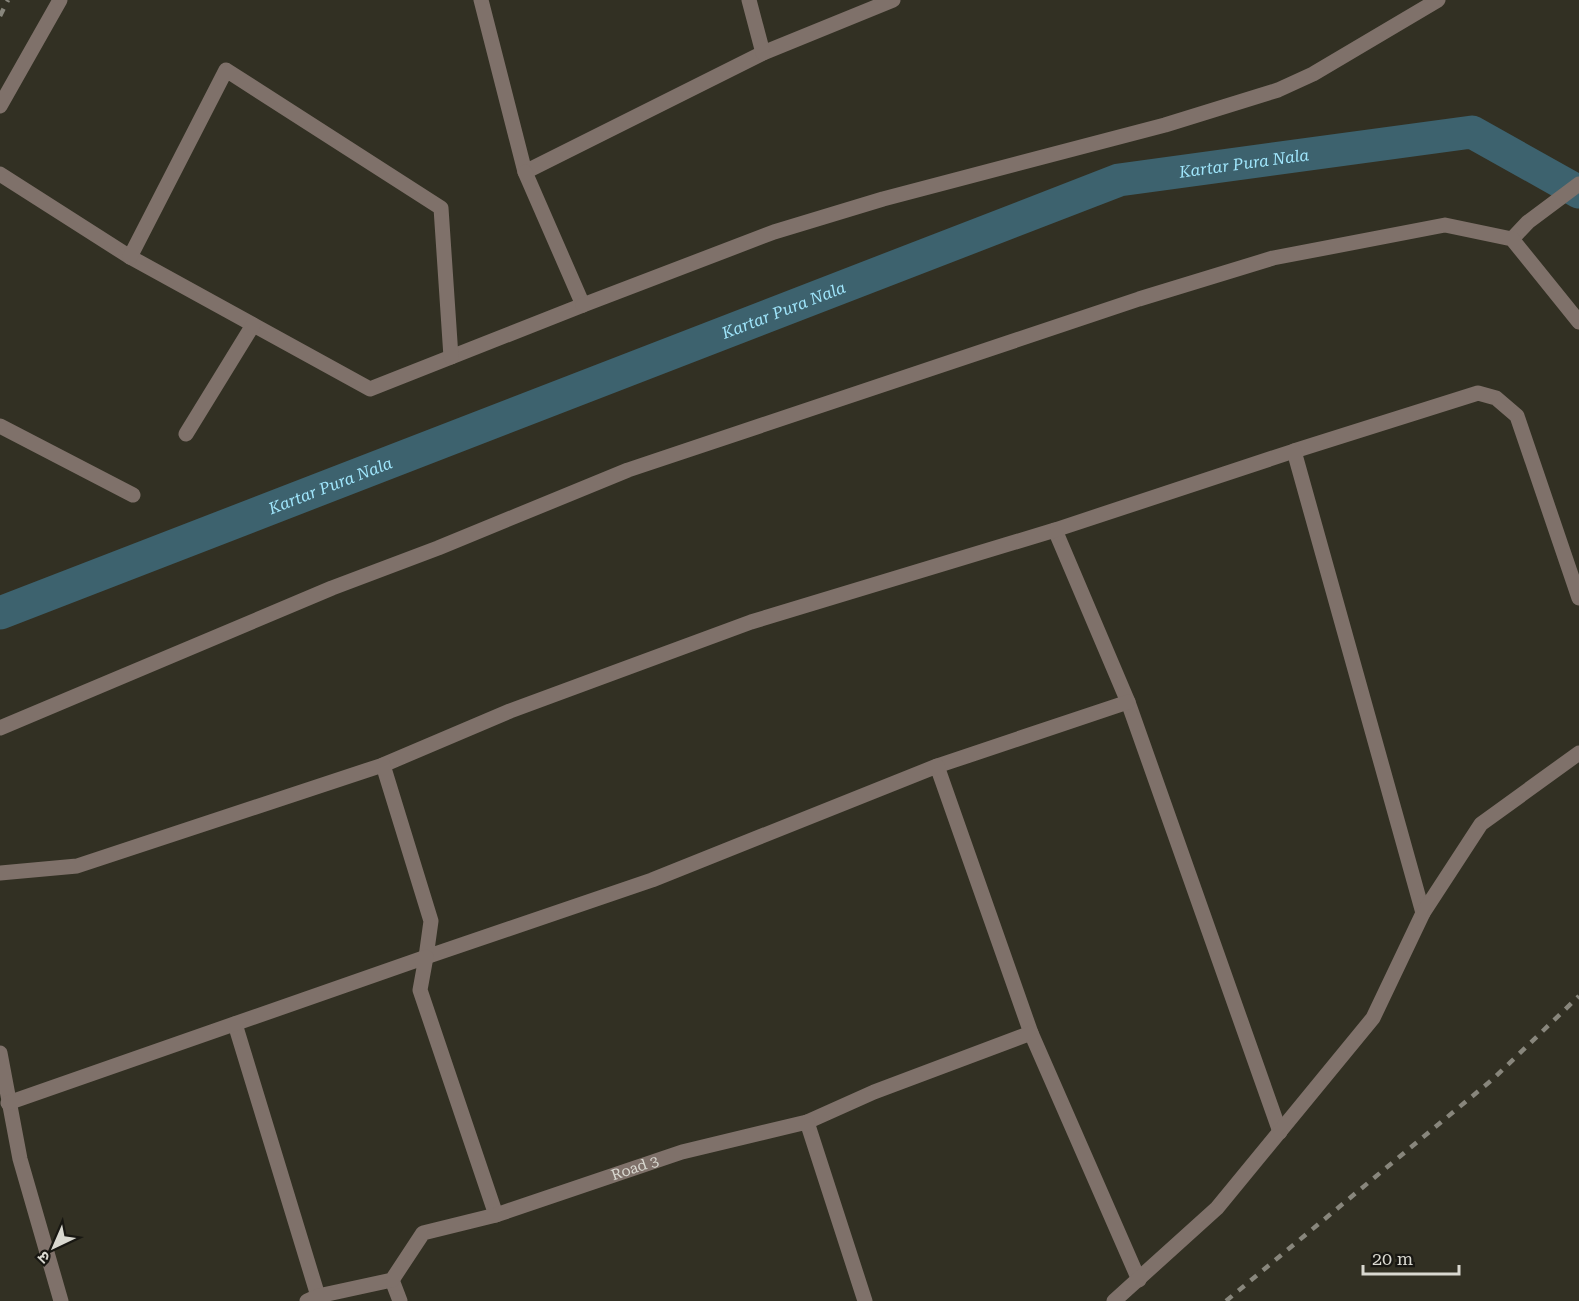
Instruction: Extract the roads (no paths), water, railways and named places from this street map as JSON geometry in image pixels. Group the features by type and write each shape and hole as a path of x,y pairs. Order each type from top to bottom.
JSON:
{"street":[{"path":"0,106 60,0"},
{"path":"481,0 525,172 583,305"},
{"path":"749,0 764,53"},
{"path":"525,172 764,53 893,0"},
{"path":"0,174 130,258 370,389 774,232 883,199 1165,125 1278,90 1313,74 1438,0"},
{"path":"130,258 226,70 441,208 451,357"},
{"path":"1512,239 1528,222 1579,184"},
{"path":"0,728 332,588 438,548 628,470 1139,299 1273,258 1446,225 1512,239 1579,322"},
{"path":"186,434 253,325"},
{"path":"0,873 77,866 383,765 510,711 751,622 1055,530 1478,393 1496,398 1516,416 1579,598"},
{"path":"0,426 133,495"},
{"path":"1294,451 1423,913"},
{"path":"1055,530 1128,702 1280,1132"},
{"path":"8,1103 652,880 937,766 1128,702"},
{"path":"1114,1301 1217,1208 1373,1018 1423,913 1481,824 1579,753"},
{"path":"383,765 431,921 420,990 496,1215"},
{"path":"937,766 1031,1033 1139,1280"},
{"path":"235,1024 312,1299 392,1280 400,1301"},
{"name":"Road 3","path":"392,1280 423,1233 496,1215 682,1152 807,1122 874,1092 1031,1033"},
{"path":"0,1053 20,1159 60,1301"},
{"path":"807,1122 865,1301"}],"waterway":[{"name":"Kartar Pura Nala","path":"0,613 1119,180 1472,132 1579,192"}],"railway":[{"path":"0,16 8,0"},
{"path":"1226,1301 1493,1079 1579,996"}]}
